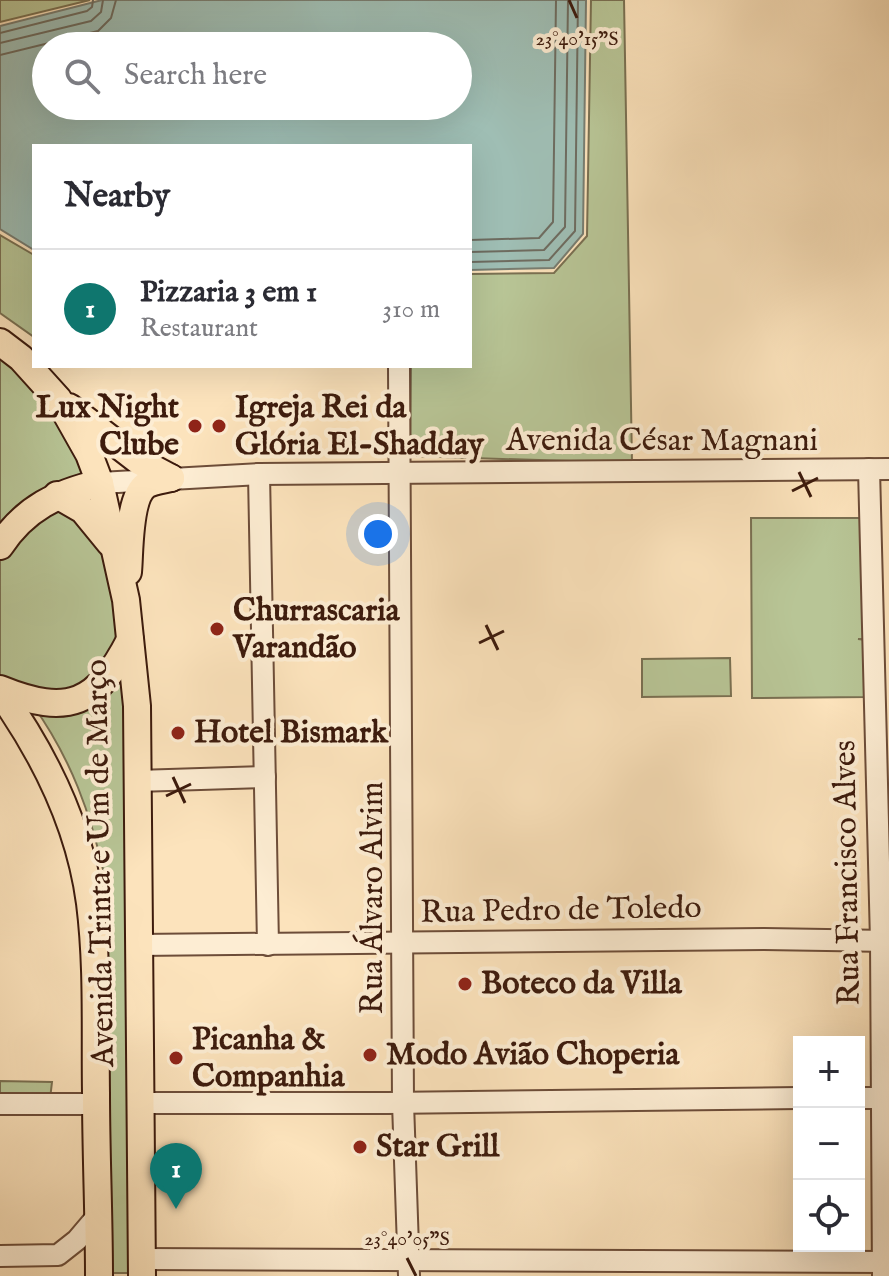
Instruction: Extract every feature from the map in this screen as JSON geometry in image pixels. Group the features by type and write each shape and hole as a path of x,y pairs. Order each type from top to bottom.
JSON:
{"main road":[{"name":"Avenida Trinta e Um de Março","path":"18,352 58,399 78,431 100,483 126,600 137,706 142,1268"},
{"path":"58,399 139,461 171,478"},
{"path":"126,600 132,520 137,498 146,485 171,478"},
{"path":"0,546 17,522 41,503 57,495 100,483"},
{"path":"57,495 83,510 116,553"},
{"path":"0,690 40,702 77,700 104,683 130,640"},
{"name":"Avenida Trinta e Um de Março","path":"0,690 24,726 64,806 90,901 95,962 99,1276"}],"street":[{"name":"Rua Álvaro Alvim","path":"399,368 403,1103 408,1268"},
{"name":"Avenida César Magnani","path":"100,483 259,474 879,469"},
{"name":"Rua Francisco Alves","path":"879,469 885,941 882,1098 885,1267"},
{"path":"259,474 268,945"},
{"path":"137,781 265,777"},
{"name":"Rua Pedro de Toledo","path":"138,945 764,939 885,941"},
{"path":"141,1103 793,1098"},
{"path":"865,1098 882,1098"},
{"path":"0,1104 96,1104"},
{"path":"0,1256 58,1255 77,1240 99,1214"},
{"path":"142,1268 885,1267"}],"green space":[{"path":"0,0 90,0 0,22"},
{"path":"591,0 624,0 632,463 410,456 411,368 472,368 472,274 554,273 587,236"},
{"path":"0,235 32,254 32,336 0,313"},
{"path":"0,349 41,392 92,478 0,531"},
{"path":"66,505 108,554 122,628 96,679 57,695 0,677 0,560 25,527"},
{"path":"751,518 865,518 867,639 858,639 866,640 867,697 752,698"},
{"path":"730,658 731,696 642,697 642,659"},
{"path":"124,663 129,1273 107,1273 105,878 78,787 58,745 32,704 48,706"},
{"path":"0,1081 52,1082 50,1099 0,1099"}],"water":[{"path":"102,0 586,0 583,234 554,268 472,270 472,144 32,144 32,249 0,229 0,26"}],"place":[{"name":"Lux Night Clube","path":"195,426"},
{"name":"Igreja Rei da Glória El-Shadday","path":"219,426"},
{"name":"Churrascaria Varandão","path":"217,629"},
{"name":"Hotel Bismark","path":"178,733"},
{"name":"Boteco da Villa","path":"465,984"},
{"name":"Modo Avião Choperia","path":"370,1055"},
{"name":"Picanha & Companhia","path":"176,1058"},
{"name":"Star Grill","path":"360,1147"},
{"name":"Pizzaria 3 em 1","path":"176,1209"}]}
